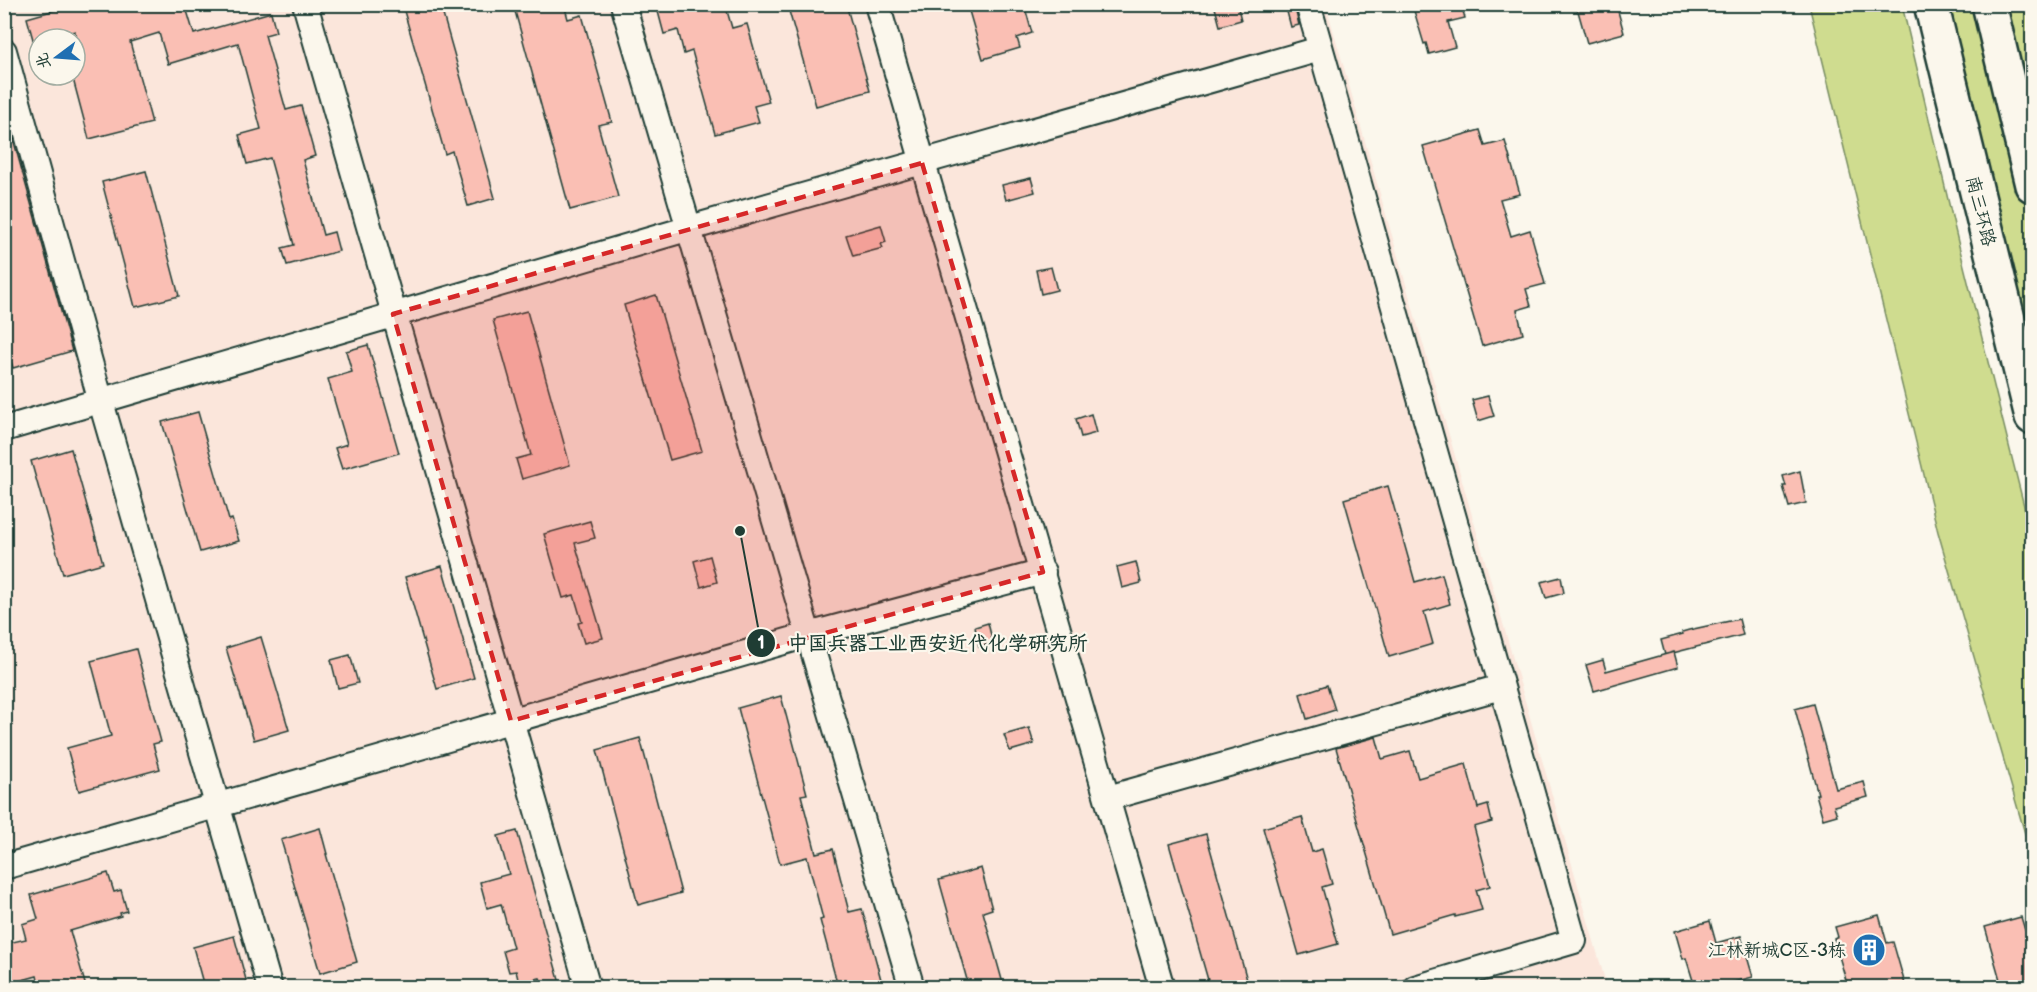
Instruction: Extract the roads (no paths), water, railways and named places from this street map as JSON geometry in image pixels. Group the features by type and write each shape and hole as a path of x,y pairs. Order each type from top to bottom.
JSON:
{"highway":[{"name":"南三环路","path":"1931,4 2031,404"},
{"path":"1989,4 2032,185"}],"street":[{"path":"305,4 588,987"},
{"path":"624,4 912,987"},
{"path":"877,4 1162,987"},
{"path":"1308,4 1574,941 1415,987"},
{"path":"4,429 690,228 922,164 1320,49"},
{"path":"4,51 100,402 270,987"},
{"path":"4,867 808,635 1043,572"},
{"path":"1108,798 1501,687"}],"place":[{"name":"中国兵器工业西安近代化学研究所","path":"740,531"},
{"name":"江林新城C区-3栋","path":"1869,950"}]}
